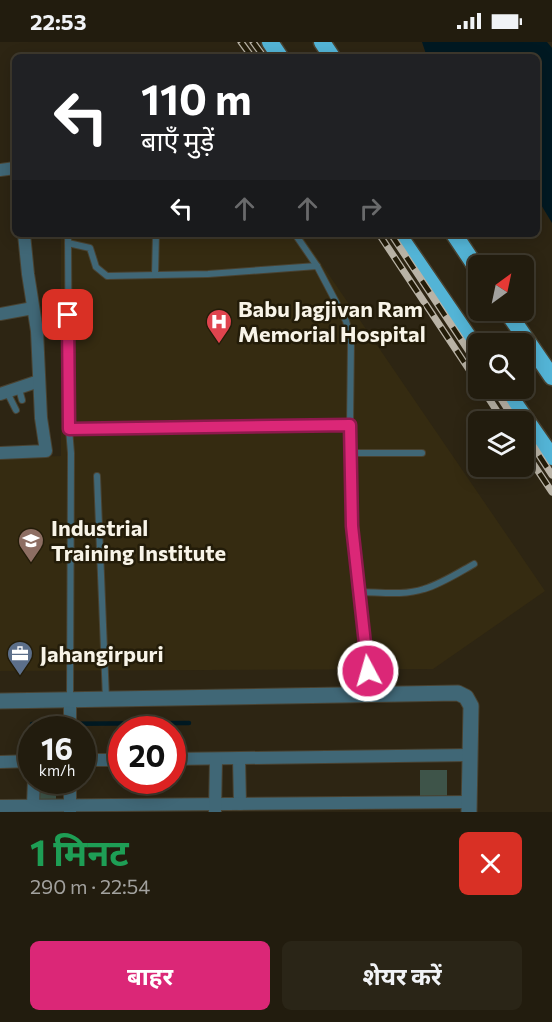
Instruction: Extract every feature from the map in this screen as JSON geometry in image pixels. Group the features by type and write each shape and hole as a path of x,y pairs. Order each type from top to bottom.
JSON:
{"highway":[{"path":"400,237 468,336"},
{"path":"456,237 468,255"},
{"path":"514,321 552,377"},
{"path":"512,399 552,457"}],"street":[{"path":"0,453 46,451 38,419 37,336 24,237"},
{"path":"0,314 33,308"},
{"path":"8,392 39,381"},
{"path":"0,701 458,693 466,697 471,706 468,755 469,807 310,808 240,804 215,808 0,806"},
{"path":"70,700 70,716"},
{"path":"186,759 468,755"},
{"path":"239,758 240,804"},
{"path":"215,808 216,759"},
{"path":"0,762 18,761"},
{"path":"33,794 33,805"}],"lane":[{"path":"68,237 70,700"},
{"path":"155,275 156,237"},
{"path":"297,237 317,266 346,321 351,341 352,526 370,696"},
{"path":"68,243 90,248 96,267 107,276 271,270 317,266"},
{"path":"8,392 16,410"},
{"path":"69,429 350,425"},
{"path":"351,453 422,453"},
{"path":"97,476 106,699"},
{"path":"358,592 421,590 436,585 474,564"}],"shaded area":[{"name":"Babu Jagjivan Ram Memorial Hospital","path":"61,237 303,237 545,591 433,669 0,671 0,458 61,456"}],"green space":[{"path":"420,770 447,770 447,799 420,799"},
{"path":"38,794 56,794 56,800 38,800"}],"water":[{"path":"422,42 547,42 552,48 552,223 540,203 540,54 426,54"}],"waterway":[{"path":"96,724 189,723"}],"railway":[{"path":"241,42 250,54"},
{"path":"253,42 262,54"},
{"path":"381,237 468,368"},
{"path":"393,237 468,350"},
{"path":"489,399 497,411"},
{"path":"501,399 509,411"},
{"path":"534,447 552,475"},
{"path":"534,465 552,492"}],"place":[{"name":"Babu Jagjivan Ram Memorial Hospital","path":"219,345"},
{"name":"Industrial Training Institute","path":"31,564"},
{"name":"Jahangirpuri","path":"20,677"}],"route":[{"path":"68,315 69,429 350,425 352,526 368,671"}]}
